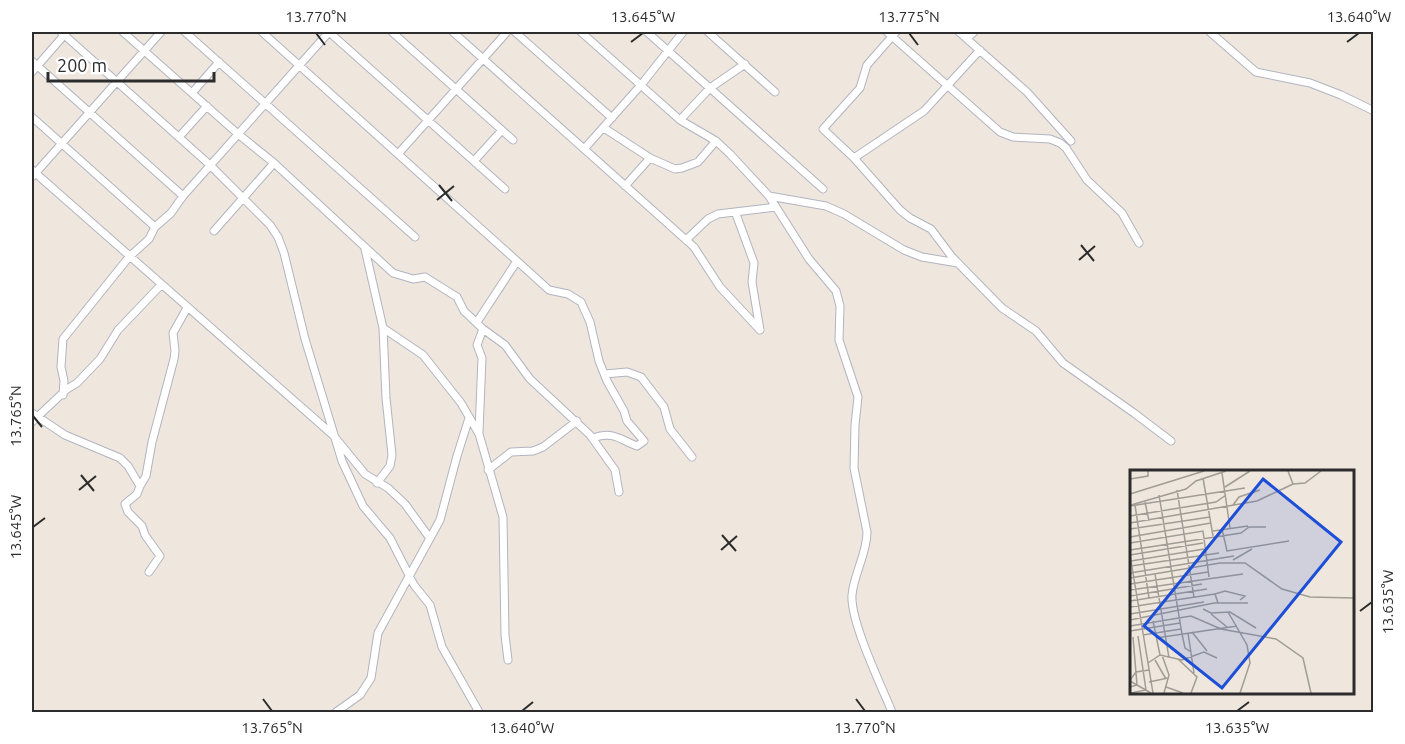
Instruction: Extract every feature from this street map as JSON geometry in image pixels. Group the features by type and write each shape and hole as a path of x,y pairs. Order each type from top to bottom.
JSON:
{"street":[{"path":"123,32 274,163 393,273 412,279 425,277 458,297 464,310 483,329 505,345 530,379 593,438 615,470 619,492"},
{"path":"161,32 33,174 333,435 359,468 377,483 388,488 405,504 429,537"},
{"path":"185,32 415,237"},
{"path":"262,32 549,290 568,294 580,302 595,335 604,374 627,421 644,441 637,446 611,435 604,434 593,438"},
{"path":"63,395 64,381 61,367 63,339 129,257 149,239 155,227 171,213 210,165 329,32 505,189"},
{"path":"392,32 513,140"},
{"path":"453,32 694,247 720,287 760,330 752,282 754,263 736,214"},
{"path":"398,154 507,32"},
{"path":"515,32 612,118"},
{"path":"581,32 680,120 716,141 769,196 806,254 836,291 839,298 839,340 858,397 854,468 867,532 867,541 854,583 852,607 892,712"},
{"path":"647,32 823,189"},
{"path":"584,149 683,32"},
{"path":"708,32 775,92"},
{"path":"959,32 1027,92 1071,141"},
{"path":"967,38 974,32"},
{"path":"1210,32 1256,72 1310,83 1374,111"},
{"path":"183,196 33,66 64,33 210,165 270,225 281,245 305,339 342,461 363,506 390,538 409,575 430,605 442,647 479,712"},
{"path":"1139,243 1122,213 1087,180 1066,148 1050,139 1007,135 993,127 892,33 867,65 860,88 823,129 854,158 905,214 931,228 958,263 1002,308 1036,331 1063,363 1171,441"},
{"path":"854,158 924,111 980,50"},
{"path":"192,93 219,62"},
{"path":"680,120 710,88 745,64"},
{"path":"179,137 207,106"},
{"path":"32,117 155,227"},
{"path":"604,128 650,158 675,169 698,162 716,141"},
{"path":"474,161 502,130"},
{"path":"625,186 650,158"},
{"path":"214,231 274,163"},
{"path":"769,196 826,206 844,214 904,250 922,257 958,263"},
{"path":"686,240 708,219 718,214 736,214 776,207"},
{"path":"365,248 383,328 386,398 393,455 390,466 377,483"},
{"path":"477,322 518,261"},
{"path":"140,486 128,466 120,458 72,438 33,418 63,395 100,359 118,330 161,285"},
{"path":"149,572 160,556 145,535 142,526 128,512 125,504 137,494 146,476 152,442 176,351 173,333 187,308"},
{"path":"383,328 423,355 461,403 478,434 503,517 505,635 508,660"},
{"path":"478,434 482,358 477,345 483,329"},
{"path":"604,374 634,373 645,380 664,407 670,429 692,457"},
{"path":"336,712 360,695 371,678 378,633 442,513 469,418"},
{"path":"488,470 511,452 532,451 543,447 577,421"}]}
